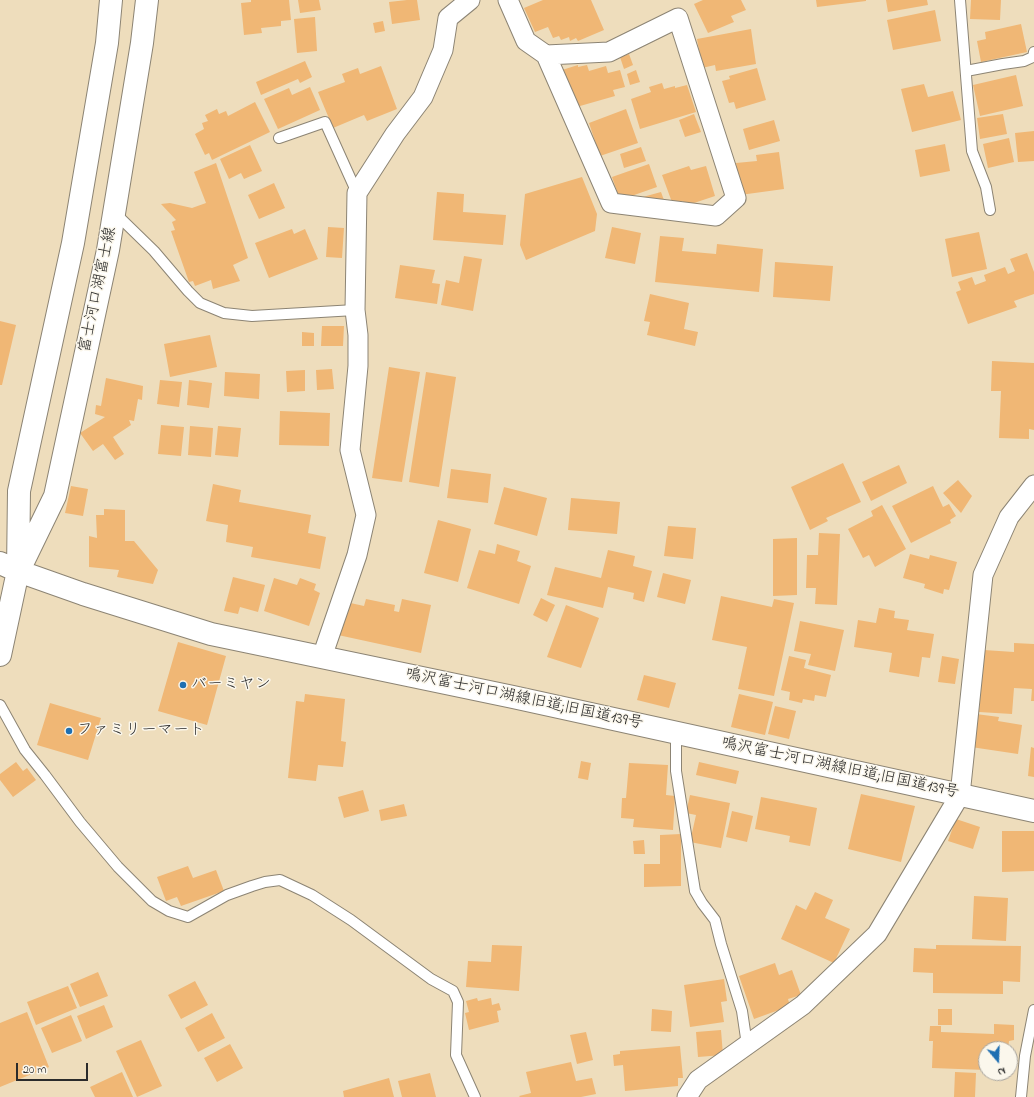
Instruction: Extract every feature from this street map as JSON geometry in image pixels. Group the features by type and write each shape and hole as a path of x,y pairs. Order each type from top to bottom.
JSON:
{"main road":[{"name":"富士河口湖富士線","path":"0,655 19,491 73,243 106,43 111,0"},
{"name":"富士河口湖富士線","path":"9,567 54,496 108,250 142,43 147,0"},
{"name":"鳴沢富士河口湖線旧道;旧国道139号","path":"9,567 83,594 211,634 513,697 1034,811"}],"street":[{"path":"322,657 357,555 366,515 350,450 358,366 358,335 355,310 357,193 395,134 423,97 443,50 448,18 470,0"},
{"path":"508,0 526,41 546,55 610,203 716,216 736,198 678,18 608,52 546,55"},
{"path":"687,1097 698,1080 803,1005 877,934 960,795 983,575 1010,517 1034,485"}],"lane":[{"path":"960,0 972,150 986,187 990,210"},
{"path":"966,71 1024,61 1032,57 1034,52"},
{"path":"278,138 325,122 357,193"},
{"path":"114,212 154,251 200,303 224,313 252,316 355,310"},
{"path":"0,705 25,750 80,822 118,867 152,901 169,911 188,917 227,895 252,886 280,880 312,895 431,979 453,991 458,1002 456,1055 475,1097"},
{"path":"676,733 676,771 695,891 715,920 742,1011 747,1045"},
{"path":"1020,1097 1025,1056 1034,1010"}],"building":[{"path":"251,0 289,0 291,20 281,21 281,26 261,28 262,33 244,35 241,3 251,2"},
{"path":"298,0 319,0 321,10 300,13"},
{"path":"417,0 420,20 392,24 389,2"},
{"path":"543,0 591,0 604,30 578,41 576,38 570,41 569,37 561,40 559,36 553,38 548,27 535,32 524,8"},
{"path":"703,0 741,0 746,10 731,16 734,22 708,33 694,4"},
{"path":"816,0 866,0 866,1 817,7"},
{"path":"886,0 927,0 928,5 888,12"},
{"path":"971,0 1001,0 1000,20 970,19"},
{"path":"935,10 941,41 893,50 887,20"},
{"path":"315,17 317,51 297,53 294,19"},
{"path":"383,21 385,31 375,33 373,23"},
{"path":"1021,24 1027,52 981,62 977,41 986,39 985,32"},
{"path":"751,29 756,64 716,71 715,65 702,68 697,39"},
{"path":"629,54 633,65 624,69 620,57"},
{"path":"305,61 312,77 300,83 298,79 261,95 256,82"},
{"path":"578,65 578,67 587,65 589,71 606,66 608,73 620,70 625,87 613,90 615,96 573,108 562,70"},
{"path":"381,66 397,109 367,121 364,115 333,128 318,92 345,82 342,74 358,68 360,74"},
{"path":"757,68 766,100 736,109 734,102 729,103 722,81 730,79 729,76"},
{"path":"636,70 640,82 630,85 627,74"},
{"path":"1016,75 1023,106 980,116 973,85"},
{"path":"662,83 664,89 687,85 696,112 640,129 631,99 651,92 649,87"},
{"path":"924,84 928,97 953,91 961,120 912,132 901,89"},
{"path":"310,87 320,110 278,129 264,99 289,88 292,95"},
{"path":"255,102 270,132 212,160 209,153 205,155 195,134 204,129 202,123 208,121 205,115 217,109 219,114 226,111 228,116"},
{"path":"626,109 638,143 600,156 589,123"},
{"path":"694,114 701,132 685,137 679,120"},
{"path":"1003,114 1007,134 980,139 977,118"},
{"path":"774,120 780,141 749,150 743,129"},
{"path":"1034,131 1034,161 1018,162 1015,133"},
{"path":"1009,138 1014,162 988,168 983,144"},
{"path":"945,144 950,171 920,177 915,150"},
{"path":"250,145 262,171 244,179 241,173 229,179 220,159"},
{"path":"641,147 646,161 624,168 620,154"},
{"path":"779,152 784,189 740,195 736,163 757,161 756,155"},
{"path":"216,163 248,258 233,265 240,281 213,289 211,280 195,286 193,281 189,282 171,231 175,230 172,222 176,220 161,204 170,203 192,208 206,203 194,172"},
{"path":"649,164 657,187 620,200 612,177"},
{"path":"689,166 691,170 706,166 715,196 685,206 683,201 673,205 662,175"},
{"path":"582,177 597,214 595,231 526,260 520,245 525,194"},
{"path":"274,183 285,208 259,219 248,195"},
{"path":"437,192 464,194 463,212 506,215 503,245 433,240"},
{"path":"661,192 665,203 639,198"},
{"path":"328,227 344,228 342,258 326,257"},
{"path":"612,227 641,233 635,264 605,258"},
{"path":"292,229 294,234 305,229 318,259 269,278 255,243"},
{"path":"979,232 987,269 952,277 945,239"},
{"path":"660,236 684,238 682,251 716,254 717,244 763,249 759,292 655,282"},
{"path":"1027,253 1034,272 1034,294 1014,301 1017,307 968,324 956,292 961,290 958,282 972,277 975,285 986,281 984,275 1005,267 1008,274 1015,271 1010,259"},
{"path":"464,256 482,259 473,311 441,305 446,280 459,283"},
{"path":"775,262 833,266 830,301 773,297"},
{"path":"400,265 435,270 432,283 440,284 437,304 395,298"},
{"path":"650,294 689,303 684,329 698,332 695,346 647,335 650,322 644,321"},
{"path":"0,321 16,325 2,385 0,385"},
{"path":"322,326 344,326 343,346 321,346"},
{"path":"302,332 314,333 314,346 302,346"},
{"path":"210,335 217,367 170,377 164,344"},
{"path":"992,361 1034,363 1034,430 1029,429 1029,439 999,438 1001,391 991,391"},
{"path":"389,367 420,372 402,482 372,478"},
{"path":"332,369 334,389 317,390 316,370"},
{"path":"305,370 305,391 287,392 286,371"},
{"path":"225,372 260,374 259,399 224,396"},
{"path":"426,372 456,377 439,487 409,482"},
{"path":"106,378 143,386 142,400 138,399 134,421 129,420 131,425 113,437 124,454 115,460 103,444 93,451 80,433 105,417 95,414 96,405 101,406"},
{"path":"160,380 182,382 179,407 157,404"},
{"path":"189,380 212,383 209,408 187,405"},
{"path":"280,411 330,413 329,446 279,445"},
{"path":"161,425 184,427 181,456 158,454"},
{"path":"190,426 213,428 211,457 188,455"},
{"path":"218,426 241,428 238,457 215,455"},
{"path":"843,463 861,502 826,518 828,521 810,530 791,487"},
{"path":"899,465 907,483 871,501 862,482"},
{"path":"451,469 491,474 488,503 447,498"},
{"path":"958,480 972,496 961,513 943,493"},
{"path":"213,484 241,490 239,502 311,515 308,533 326,537 320,569 251,557 253,547 226,542 228,525 206,521"},
{"path":"71,486 88,489 83,516 65,513"},
{"path":"933,486 943,507 949,504 956,516 950,520 951,523 911,543 892,506"},
{"path":"504,487 547,498 537,536 494,524"},
{"path":"571,498 620,502 617,534 568,530"},
{"path":"882,505 906,549 875,567 869,555 863,558 848,529 873,516 871,511"},
{"path":"104,509 125,510 125,541 134,541 158,570 153,584 117,577 119,570 89,567 89,536 97,538 96,515 104,515"},
{"path":"438,520 471,529 458,582 424,573"},
{"path":"668,526 696,528 693,559 664,556"},
{"path":"819,533 840,534 837,605 815,604 816,588 806,588 807,555 818,555"},
{"path":"797,538 797,595 773,596 773,539"},
{"path":"497,544 520,551 517,561 531,566 519,604 467,588 479,550 495,554"},
{"path":"608,550 635,556 633,566 652,571 644,602 633,599 634,593 608,587 603,608 547,595 555,567 601,578"},
{"path":"910,554 929,559 930,555 957,562 949,590 944,589 943,594 924,588 925,584 903,578"},
{"path":"663,573 691,580 685,604 657,597"},
{"path":"233,577 265,585 258,612 240,607 238,614 224,611"},
{"path":"274,578 297,585 300,578 316,584 314,590 320,593 309,626 264,611"},
{"path":"721,596 772,607 774,599 794,603 774,696 738,689 747,647 712,640"},
{"path":"541,598 555,605 547,622 533,615"},
{"path":"366,599 395,605 394,611 399,612 402,599 431,605 421,653 338,635 346,602 364,606"},
{"path":"566,605 599,618 581,668 547,657"},
{"path":"879,608 895,611 894,618 909,620 907,630 934,634 930,658 922,657 919,677 889,672 892,653 854,647 858,620 876,623"},
{"path":"800,621 844,630 835,671 808,665 811,654 794,651"},
{"path":"178,642 226,656 207,725 158,711"},
{"path":"1014,643 1034,644 1034,701 1031,701 1032,689 1014,688 1012,714 979,712 984,650 1014,652"},
{"path":"789,656 806,660 804,668 831,675 826,697 815,695 814,701 803,699 802,703 789,700 790,692 781,690"},
{"path":"942,656 959,659 955,684 938,682"},
{"path":"644,675 676,683 669,708 637,700"},
{"path":"305,694 345,699 341,741 346,742 343,767 318,765 316,781 288,778 296,701 304,702"},
{"path":"739,694 773,702 765,735 731,727"},
{"name":"ファミリーマート","path":"50,703 101,718 88,760 37,745"},
{"path":"775,706 796,711 789,739 768,734"},
{"path":"976,714 999,717 998,721 1022,725 1018,754 971,747"},
{"path":"1031,747 1034,748 1034,777 1028,776"},
{"path":"581,761 591,763 588,780 578,778"},
{"path":"16,762 23,771 27,768 36,780 13,797 0,780 0,774"},
{"path":"699,762 739,771 736,784 696,775"},
{"path":"629,763 668,765 666,795 675,796 673,830 633,827 634,819 621,818 622,798 626,798"},
{"path":"363,790 369,811 344,818 338,797"},
{"path":"861,794 915,806 901,862 848,849"},
{"path":"690,795 730,803 721,848 690,842 696,815 686,813"},
{"path":"761,797 817,808 810,846 789,842 790,836 755,829"},
{"path":"404,804 407,816 381,821 379,810"},
{"path":"732,811 753,816 747,842 726,837"},
{"path":"956,819 980,827 973,849 948,841"},
{"path":"1002,831 1034,831 1034,871 1002,872"},
{"path":"681,834 681,886 644,887 644,864 660,864 660,835"},
{"path":"644,840 645,854 634,854 633,841"},
{"path":"188,866 193,878 216,870 224,891 181,906 177,897 166,901 157,877"},
{"path":"815,892 833,900 825,918 850,929 834,963 781,939 796,905 806,910"},
{"path":"974,896 1008,898 1006,941 972,939"},
{"path":"492,945 522,946 519,991 466,987 468,961 491,962"},
{"path":"936,945 1021,946 1020,982 1003,981 1003,994 933,993 933,973 913,972 914,948 936,949"},
{"path":"775,963 779,975 792,970 801,995 788,999 790,1006 754,1019 739,976"},
{"path":"98,972 108,996 80,1007 70,984"},
{"path":"724,979 727,1001 721,1002 724,1022 690,1027 684,985"},
{"path":"195,981 208,1005 181,1019 168,995"},
{"path":"68,986 77,1008 36,1025 27,1002"},
{"path":"477,998 478,1001 491,998 492,1005 499,1003 501,1010 497,1011 499,1022 469,1030 465,1013 469,1012 466,1001"},
{"path":"104,1005 113,1027 86,1039 77,1016"},
{"path":"652,1009 672,1011 671,1032 651,1031"},
{"path":"938,1009 952,1009 952,1025 938,1025"},
{"path":"27,1012 49,1067 0,1087 0,1023"},
{"path":"212,1013 225,1038 198,1052 185,1028"},
{"path":"71,1015 82,1041 52,1053 41,1028"},
{"path":"994,1024 1014,1025 1014,1040 978,1041 978,1070 932,1068 933,1041 929,1041 930,1026 941,1026 941,1032 994,1034"},
{"path":"721,1030 723,1055 698,1057 696,1032"},
{"path":"586,1032 593,1060 577,1064 570,1035"},
{"path":"141,1040 162,1086 137,1097 116,1051"},
{"path":"230,1044 243,1068 217,1082 204,1058"},
{"path":"680,1046 683,1078 678,1078 678,1086 625,1091 623,1065 614,1066 613,1055 620,1054 620,1051"},
{"path":"571,1062 576,1081 592,1078 596,1094 581,1097 519,1096 531,1093 526,1072"},
{"path":"122,1072 133,1097 95,1097 90,1087"},
{"path":"955,1072 976,1073 975,1097 954,1097"},
{"path":"430,1073 436,1097 402,1097 398,1081"},
{"path":"389,1078 394,1097 344,1097 343,1091"}],"place":[{"name":"バーミヤン","path":"183,685"},
{"name":"ファミリーマート","path":"69,731"}]}
